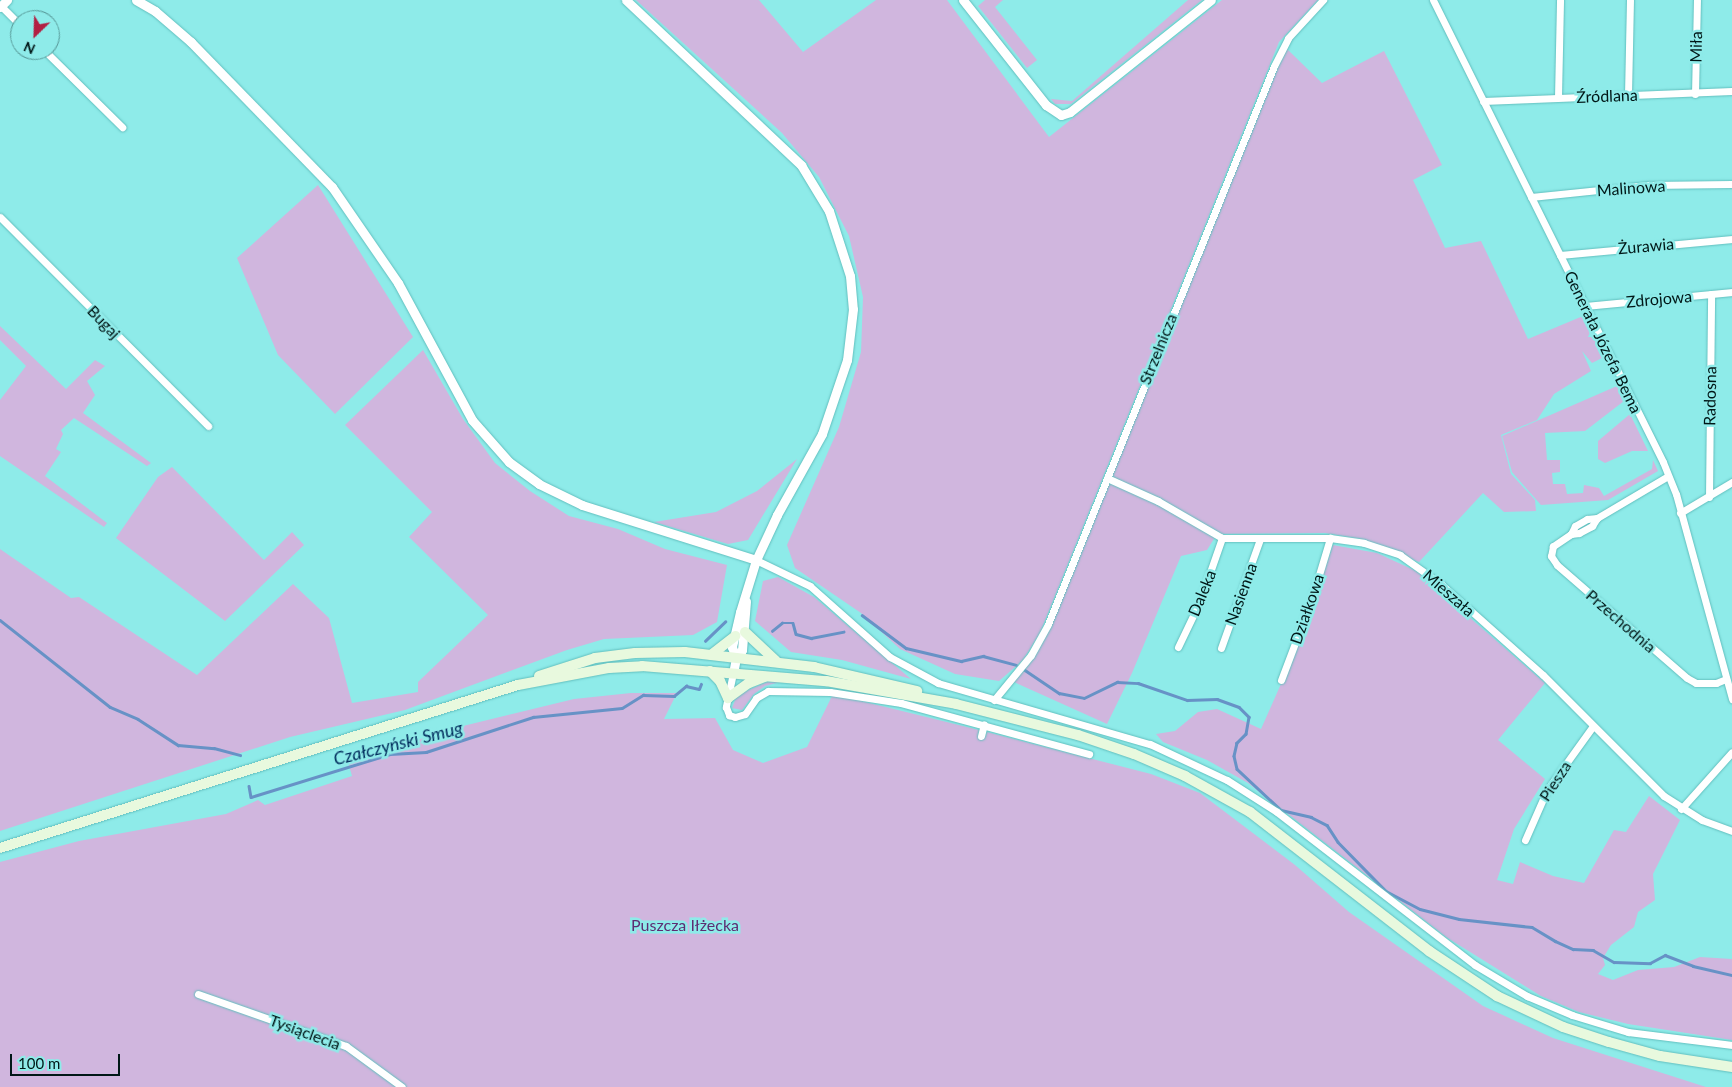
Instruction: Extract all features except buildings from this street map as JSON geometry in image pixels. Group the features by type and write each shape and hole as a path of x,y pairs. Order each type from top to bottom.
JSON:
{"main road":[{"path":"711,656 740,634 777,662"},
{"path":"0,848 518,685 595,658 660,652 777,662 859,676 956,704 1078,735 1134,754 1221,795 1250,812 1429,950 1497,996 1532,1014 1609,1042 1660,1056 1732,1067"},
{"path":"518,685 609,668 642,666 771,675 846,684 956,704"},
{"path":"710,671 720,681 728,698 749,683 771,675"}],"street":[{"path":"136,0 155,11 192,42 332,187 398,283 472,420 509,462 539,484 582,505 756,560 810,586 890,657 938,684 1150,744 1226,780 1277,812 1475,965 1526,996 1572,1015 1628,1032 1732,1045"},
{"path":"626,0 797,161 829,211 848,265 853,309 851,342 842,376 818,443 777,515 756,560 746,595 740,634 732,647 736,658 727,711 735,717 745,714 764,693 792,689 876,698 984,724 1088,754"},
{"path":"962,0 1046,105 1063,114 1211,0"},
{"name":"Strzelnicza","path":"994,700 1040,639 1274,66 1288,38 1323,0"},
{"name":"Generała Józefa Bema","path":"1434,0 1668,476 1732,699"},
{"path":"1558,98 1560,0"},
{"path":"1628,96 1630,0"},
{"name":"Miła","path":"1695,94 1697,0"},
{"path":"54,60 122,127"},
{"name":"Źródlana","path":"1483,101 1695,94 1732,91"},
{"name":"Malinowa","path":"1531,198 1648,185 1732,184"},
{"name":"Bugaj","path":"0,217 208,426"},
{"name":"Żurawia","path":"1560,255 1732,239"},
{"name":"Zdrojowa","path":"1585,306 1732,292"},
{"name":"Radosna","path":"1709,497 1711,294"},
{"name":"Przechodnia","path":"1668,476 1597,518 1592,526 1579,533 1571,534 1552,547 1551,556 1556,565 1687,678 1696,682 1716,683 1726,679"},
{"name":"Mieszała","path":"1107,478 1158,500 1222,538 1260,540 1330,538 1387,550 1420,567 1543,675 1642,776 1681,809 1732,831"},
{"path":"1680,513 1732,482"},
{"name":"Daleka","path":"1178,647 1200,601 1222,538"},
{"name":"Działkowa","path":"1281,680 1312,598 1330,538"},
{"name":"Nasienna","path":"1221,648 1260,540"},
{"path":"981,736 984,724"},
{"name":"Piesza","path":"1525,840 1547,790 1593,726"},
{"path":"1681,809 1732,752"},
{"name":"Tysiąclecia","path":"198,994 346,1046 402,1087"}],"green space":[{"path":"636,0 759,0 803,52 876,0 947,0 1049,137 1222,0 1318,0 1279,42 1040,633 1023,660 999,681 955,674 900,649 861,613 795,568 787,545 839,427 861,352 863,297 849,236 819,177 782,133"},
{"path":"985,0 1003,0 995,7 1037,60 1027,68 978,6"},
{"path":"1188,0 1202,0 1071,104 1055,104 1051,99 1072,101"},
{"path":"1286,48 1322,83 1384,51 1442,165 1413,180 1445,248 1481,241 1528,339 1583,316 1590,332 1588,337 1594,337 1604,357 1592,363 1582,351 1591,371 1554,394 1537,420 1501,435 1511,474 1535,500 1536,511 1504,512 1483,493 1419,562 1361,539 1325,533 1217,534 1207,550 1181,556 1132,673 1107,724 1014,682 1046,634"},
{"path":"318,185 413,337 335,414 278,355 237,258"},
{"path":"0,326 66,389 95,360 105,366 87,381 95,395 83,413 151,463 147,466 74,418 61,430 63,434 56,449 61,452 45,476 107,523 104,527 0,456 0,400 26,366 0,340"},
{"path":"423,350 463,419 495,463 530,491 569,516 618,529 665,549 727,565 717,622 693,635 604,639 567,650 405,710 290,737 0,831 0,549 71,598 79,597 197,675 293,584 329,618 352,703 418,692 418,682 488,615 409,537 432,512 345,425"},
{"path":"1617,386 1624,401 1585,431 1545,433 1547,460 1560,460 1560,472 1552,473 1553,484 1565,484 1567,494 1583,493 1584,485 1599,488 1604,496 1652,469 1653,460 1658,471 1608,500 1541,505 1512,472 1502,436"},
{"path":"1630,414 1648,451 1632,451 1605,463 1598,459 1598,441"},
{"path":"797,459 748,540 728,544 654,522 716,512 757,491"},
{"path":"172,467 264,560 292,532 304,545 225,621 116,538 158,477"},
{"path":"1333,545 1377,553 1416,571 1545,683 1498,740 1545,779 1514,829 1497,880 1513,884 1520,862 1553,876 1584,883 1614,830 1626,832 1649,796 1680,820 1653,874 1655,900 1638,912 1634,927 1611,945 1603,958 1605,965 1598,974 1613,980 1638,970 1674,967 1700,957 1732,959 1732,1040 1628,1024 1579,1012 1541,996 1446,937 1248,783 1207,760 1163,742 1156,734 1175,731 1198,712 1217,709 1261,729 1300,641"},
{"path":"778,577 814,597 911,679 842,660 791,652 755,621 763,581"},
{"path":"784,681 765,686 754,694 742,710 732,708 737,695 767,682"},
{"name":"Puszcza Iłżecka","path":"631,693 677,693 664,719 715,718 733,750 763,763 807,747 833,694 979,730 978,736 985,737 987,732 1151,774 1200,793 1295,865 1349,912 1483,1006 1553,1038 1706,1087 0,1087 0,862 79,841 226,814 258,800 265,805 352,776 348,762 459,727 574,699"}],"waterway":[{"name":"Czałczyński Smug","path":"862,615 906,648 961,661 983,656 1016,665"},
{"name":"Czałczyński Smug","path":"0,620 110,707 138,719 178,745 214,748 240,755"},
{"name":"Czałczyński Smug","path":"705,641 725,622"},
{"name":"Czałczyński Smug","path":"772,631 782,623 793,623 796,634 811,638 843,632"},
{"name":"Czałczyński Smug","path":"1022,668 1059,693 1084,698 1117,682 1138,683 1187,700 1217,699 1239,707 1249,717 1246,734 1237,743 1234,756 1237,769 1281,810 1311,817 1327,825 1338,842 1386,891 1420,909 1459,919 1532,927 1573,949 1593,950 1614,962 1650,963 1665,955 1693,966 1732,975"},
{"name":"Czałczyński Smug","path":"249,786 251,797 390,754 426,752 533,717 622,708 643,695 674,696 686,686 699,689 701,684"}]}
